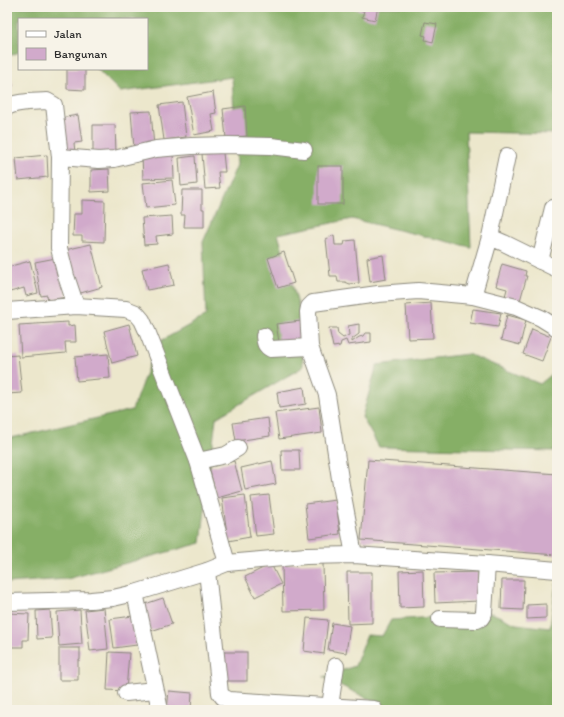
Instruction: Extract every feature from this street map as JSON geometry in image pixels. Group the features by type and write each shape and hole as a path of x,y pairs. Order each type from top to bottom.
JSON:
{"street":[{"path":"7,107 10,105 47,101 54,105 60,157 59,248 76,306"},
{"path":"60,157 99,160 114,159 156,149 191,146 271,146 304,150"},
{"path":"472,296 490,237 507,156"},
{"path":"540,261 553,208"},
{"path":"490,237 557,269"},
{"path":"354,555 327,395 310,347 308,309 313,303 378,294 418,291 472,296 522,309 557,328"},
{"path":"7,311 76,306 126,309 136,313 142,320 198,461 227,563"},
{"path":"264,336 265,344 271,349 310,347"},
{"path":"198,461 226,455 238,448"},
{"path":"7,602 113,598 135,593 207,571 227,563 306,556 354,555 557,570"},
{"path":"440,619 477,620 481,618 484,614 487,564"},
{"path":"207,571 220,693 223,697 229,700 374,710"},
{"path":"135,593 160,710"},
{"path":"330,706 336,666"},
{"path":"126,694 156,690"}],"green space":[{"path":"7,7 557,7 557,134 466,132 471,247 352,219 278,234 301,315 303,367 216,418 201,543 67,579 7,583 7,439 132,410 157,343 206,316 203,242 237,165 232,77 120,92 98,70 148,70 148,18 18,18 18,52 7,57"},
{"path":"468,354 540,384 557,370 557,451 379,447 362,417 377,365"},
{"path":"556,584 557,710 371,710 371,700 323,677 355,666 367,635 382,636 391,620 492,613 516,624 550,628"}],"building":[{"path":"355,7 378,7 375,20 362,17 364,11 355,9"},
{"path":"425,22 437,24 433,42 425,40 426,36 422,35"},
{"path":"67,70 85,70 85,90 67,89"},
{"path":"9,72 13,86 7,87 7,73"},
{"path":"213,92 216,113 211,114 214,131 194,135 187,97"},
{"path":"182,102 186,137 164,140 159,105"},
{"path":"245,106 247,136 226,138 223,109"},
{"path":"151,111 154,147 134,148 131,112"},
{"path":"78,115 82,142 74,143 75,152 64,154 60,118"},
{"path":"93,125 115,125 116,153 93,153"},
{"path":"8,138 11,158 7,159 7,139"},
{"path":"223,153 225,172 218,172 220,188 205,189 202,154"},
{"path":"173,154 174,178 143,179 142,155"},
{"path":"47,155 48,177 18,180 16,158"},
{"path":"195,156 197,184 181,186 179,158"},
{"path":"318,166 343,166 343,204 318,204"},
{"path":"109,169 110,191 91,192 91,170"},
{"path":"172,180 175,205 146,208 143,183"},
{"path":"182,190 202,190 204,227 184,227 185,215 181,215"},
{"path":"82,200 105,201 104,242 82,241 82,236 73,236 74,214 82,214"},
{"path":"172,216 173,234 156,236 157,244 144,245 142,218"},
{"path":"334,235 335,245 344,245 345,241 355,240 359,283 350,284 338,282 337,276 330,276 326,239"},
{"path":"91,244 102,287 77,294 65,250"},
{"path":"284,252 294,283 278,288 268,258"},
{"path":"383,255 386,279 370,282 367,258"},
{"path":"61,257 67,297 48,300 47,295 41,296 35,262"},
{"path":"30,261 38,293 26,296 24,288 10,292 7,280 7,267"},
{"path":"169,263 174,285 147,290 142,269"},
{"path":"502,264 526,271 525,276 527,276 519,304 504,300 507,289 496,286"},
{"path":"431,303 433,338 408,339 406,305"},
{"path":"473,309 501,313 498,327 470,323"},
{"path":"507,315 526,320 520,345 501,340"},
{"path":"301,321 304,339 279,342 276,324"},
{"path":"68,322 68,326 75,325 76,342 65,342 66,353 21,357 19,325"},
{"path":"129,324 137,356 112,363 104,331"},
{"path":"359,324 359,334 352,339 352,342 363,336 365,333 371,333 371,342 348,345 346,340 341,342 340,346 333,347 329,328 337,328 338,334 343,338 349,335 348,326"},
{"path":"532,329 551,337 542,361 523,354"},
{"path":"108,354 110,378 77,381 75,357"},
{"path":"18,355 22,393 7,394 7,356"},
{"path":"304,387 306,404 279,408 277,392"},
{"path":"319,407 322,433 279,439 275,413"},
{"path":"268,418 270,436 236,441 233,423"},
{"path":"281,450 299,450 300,470 282,470"},
{"path":"368,460 557,474 557,555 361,540"},
{"path":"234,461 242,491 217,498 209,467"},
{"path":"272,461 276,484 245,490 241,468"},
{"path":"245,495 250,537 228,541 222,498"},
{"path":"269,495 274,534 256,536 251,497"},
{"path":"336,500 340,534 309,538 305,504"},
{"path":"323,563 324,610 283,611 282,564"},
{"path":"271,564 281,584 255,597 245,577"},
{"path":"423,570 424,607 400,608 399,571"},
{"path":"347,572 372,572 372,623 348,624"},
{"path":"478,572 479,601 435,603 434,573"},
{"path":"502,580 524,580 523,610 501,609"},
{"path":"163,598 172,624 151,631 142,605"},
{"path":"546,604 546,618 527,619 527,605"},
{"path":"104,608 108,649 90,651 85,610"},
{"path":"50,610 52,638 37,639 36,611"},
{"path":"80,610 82,644 59,646 57,612"},
{"path":"8,613 29,614 28,640 23,640 23,647 7,647"},
{"path":"133,616 137,645 114,648 110,619"},
{"path":"307,618 328,620 324,654 304,651"},
{"path":"332,623 350,626 346,653 328,650"},
{"path":"59,648 80,648 80,660 78,660 78,680 59,680"},
{"path":"109,652 129,653 126,691 107,690"},
{"path":"223,652 247,652 247,681 223,681"},
{"path":"169,691 192,693 191,710 167,710"}]}
